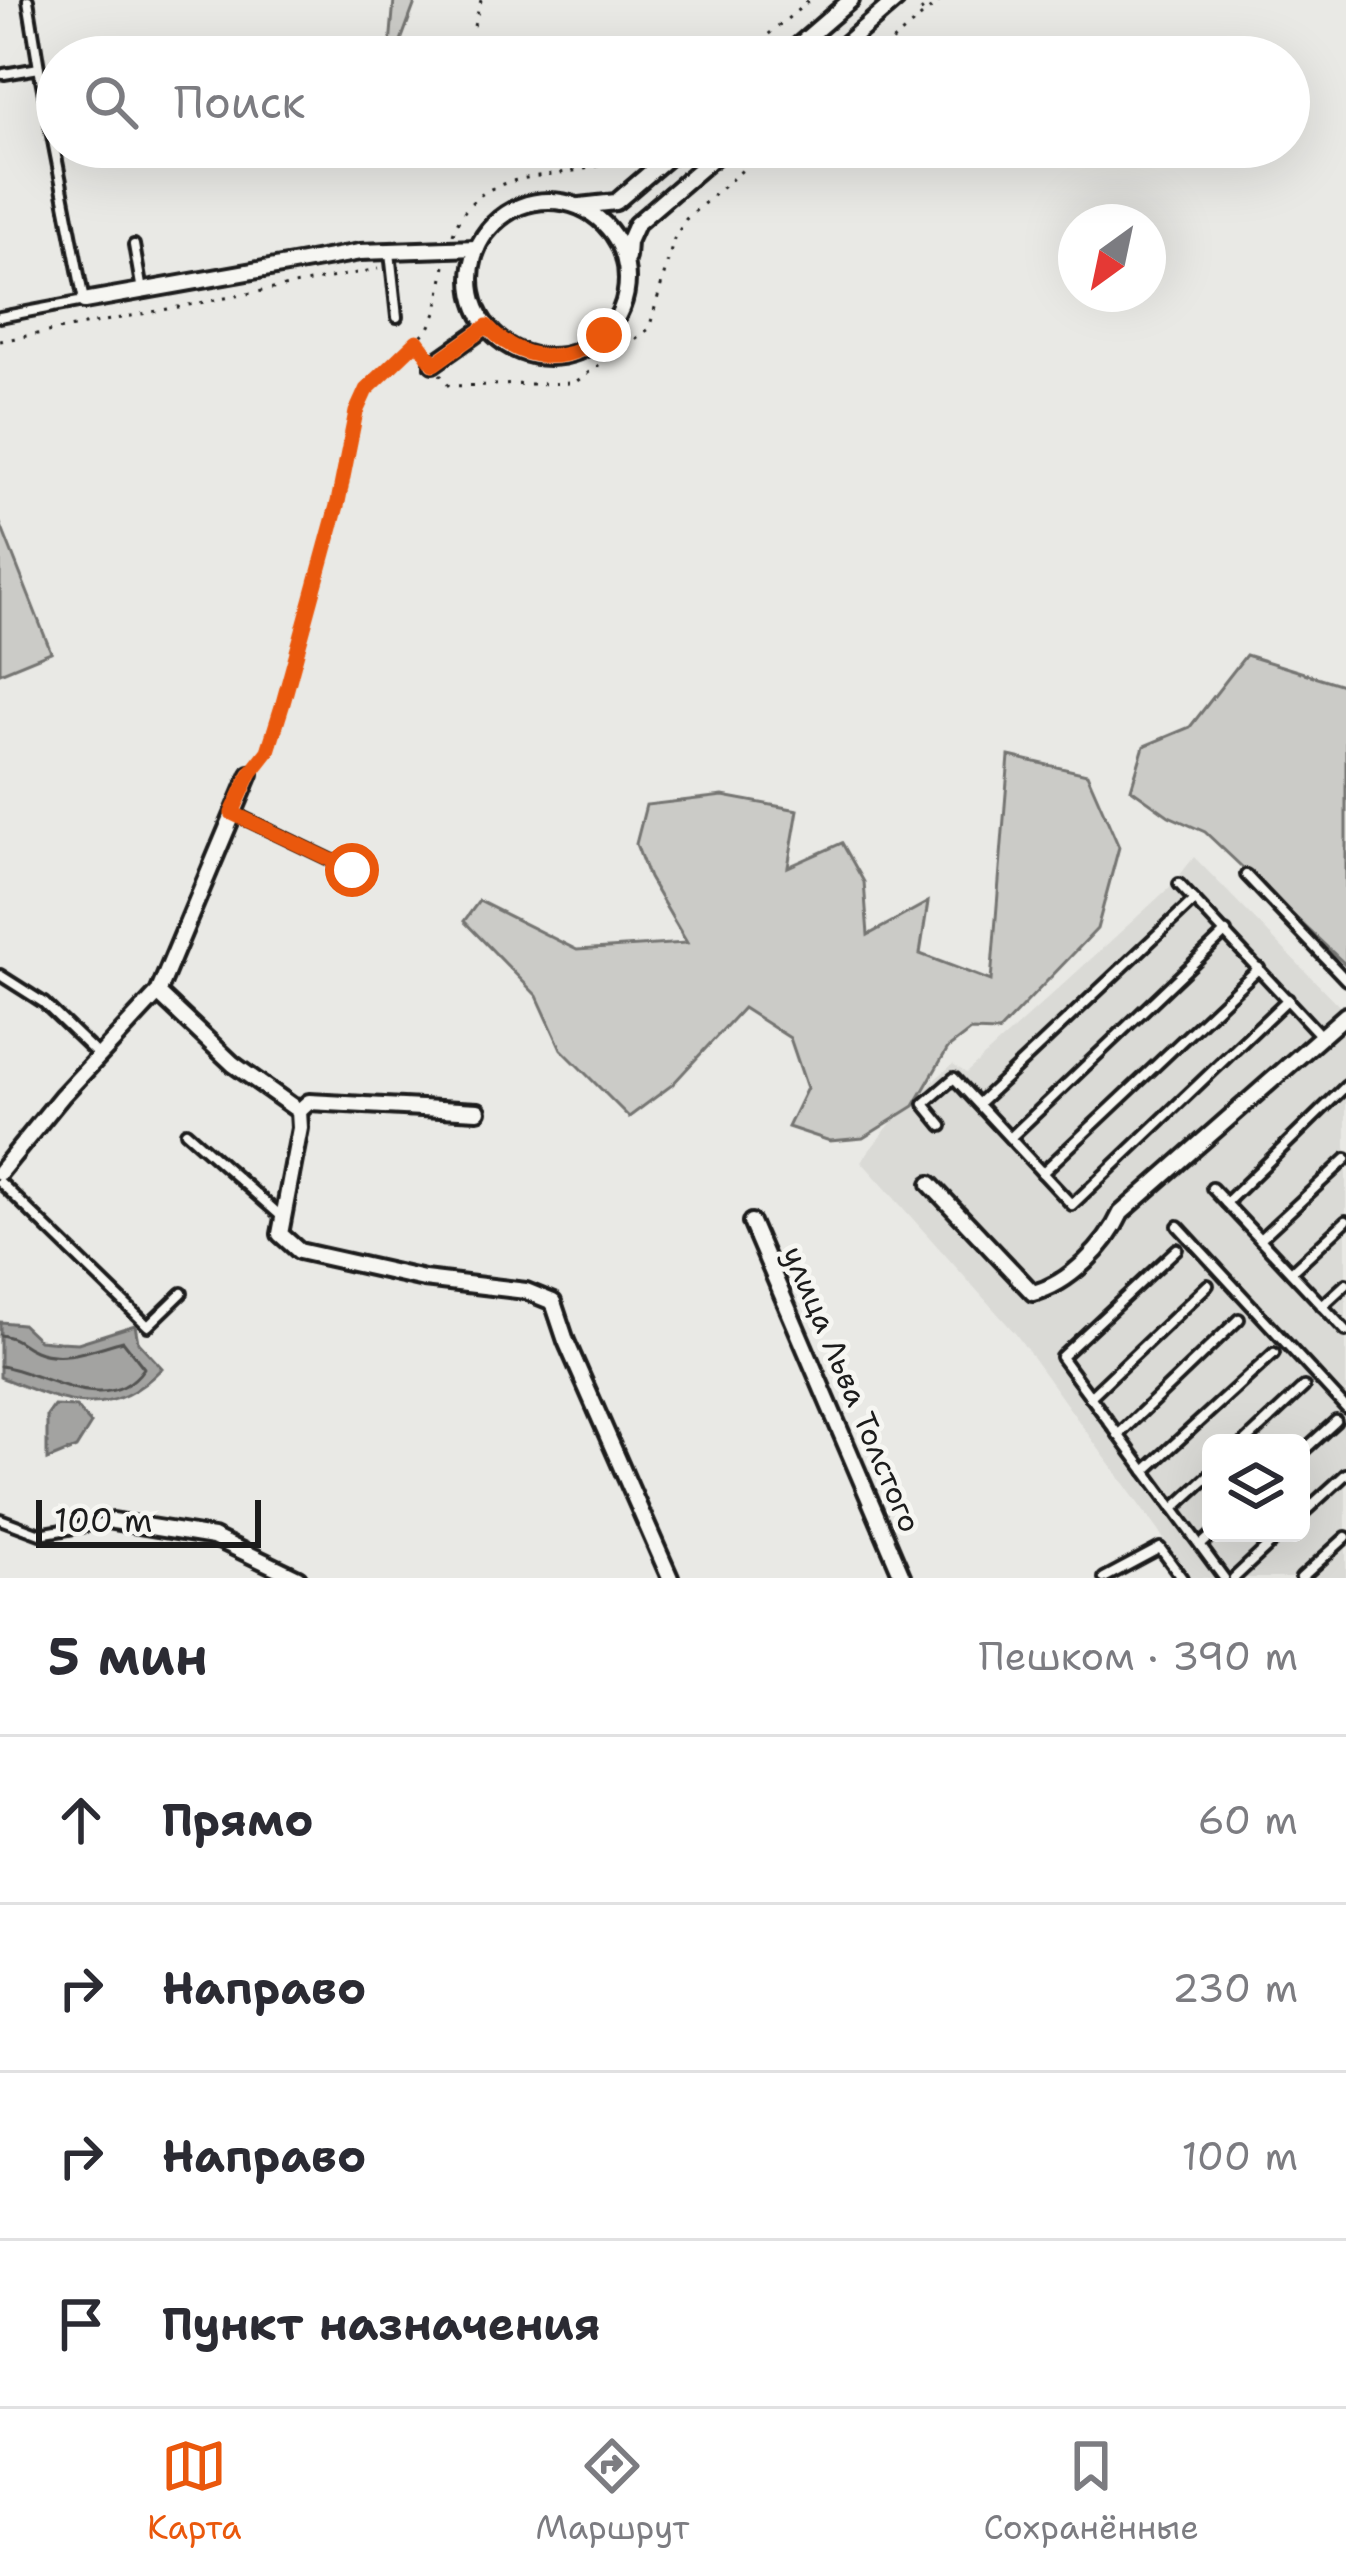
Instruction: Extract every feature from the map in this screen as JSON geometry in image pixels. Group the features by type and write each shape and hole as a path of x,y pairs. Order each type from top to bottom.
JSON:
{"street":[{"path":"809,36 851,0"},
{"path":"854,36 896,0"},
{"path":"656,168 616,202 596,207 545,201 517,208 494,225 477,248 472,288 487,326 508,346 536,356 579,352 613,324 625,298 628,242 636,224 701,168"},
{"path":"573,205 613,234 626,268"},
{"path":"84,301 390,250 477,248"},
{"path":"434,364 487,326"},
{"path":"0,1172 62,1096 158,993 250,774"},
{"path":"158,993 233,1064 299,1111"},
{"path":"930,1184 1033,1293 1050,1288 1101,1244 1121,1213 1346,1015"},
{"path":"299,1111 309,1102 478,1111"},
{"path":"299,1111 280,1234 299,1251 424,1279 526,1292 553,1301 670,1578"},
{"name":"улица Льва Толстого","path":"751,1222 903,1578"},
{"path":"113,1521 213,1538 298,1578"}],"lane":[{"path":"28,0 36,49"},
{"path":"4,74 36,69"},
{"path":"0,316 84,301 58,168"},
{"path":"134,245 142,291"},
{"path":"390,250 397,316"},
{"path":"232,813 352,870"},
{"path":"1246,875 1346,980"},
{"path":"1179,884 1321,1036"},
{"path":"979,1103 1194,900"},
{"path":"1010,1138 1226,932"},
{"path":"1042,1173 1259,968"},
{"path":"0,975 44,1003 100,1058"},
{"path":"942,1126 924,1104 954,1078 1072,1205 1288,998"},
{"path":"1226,1203 1346,1086"},
{"path":"186,1132 282,1217"},
{"path":"1260,1239 1346,1159"},
{"path":"0,1183 148,1326 182,1293"},
{"path":"1212,1188 1346,1331"},
{"path":"1291,1272 1346,1221"},
{"path":"1178,1226 1346,1408"},
{"path":"1177,1249 1060,1357 1223,1578"},
{"path":"1322,1306 1346,1284"},
{"path":"1090,1396 1208,1285"},
{"path":"1118,1435 1239,1319"},
{"path":"1144,1471 1274,1353"},
{"path":"1254,1434 1304,1387"},
{"path":"1310,1445 1336,1420"},
{"path":"1310,1508 1346,1474"},
{"path":"1173,1509 1202,1482"},
{"path":"0,1519 40,1534 113,1521"},
{"path":"1301,1578 1346,1537"},
{"path":"1201,1545 1204,1542"},
{"path":"1234,1578 1272,1542"},
{"path":"1104,1578 1160,1548 1182,1578"}],"path":[{"path":"474,26 481,0"},
{"path":"766,36 810,0"},
{"path":"913,0 925,14"},
{"path":"899,36 941,0"},
{"path":"250,774 268,751 283,703 338,502 356,412 366,390 417,341 437,311 457,222 475,198 501,182 593,168"},
{"path":"417,341 449,386 574,383 649,329 674,239 686,219 746,168"},
{"path":"0,341 392,268"}],"shaded area":[{"path":"394,0 416,0 403,36 391,36"},
{"path":"0,523 51,652 0,673"},
{"path":"1246,655 1346,686 1346,965 1205,832 1169,816 1131,789 1144,746 1190,727"},
{"path":"1009,756 1087,774 1119,847 1097,929 998,1032 970,1031 948,1048 914,1106 863,1138 830,1141 788,1127 807,1088 790,1038 743,1008 672,1085 629,1117 561,1049 537,996 464,921 479,901 577,950 687,943 649,878 636,844 646,805 723,796 798,810 788,867 842,843 864,882 868,935 928,902 920,954 991,981"},
{"path":"1194,857 1346,1013 1346,1578 1192,1578 1015,1333 861,1161 906,1104 953,1064 966,1073 1172,885"}],"water":[{"path":"0,1322 22,1324 39,1340 78,1343 135,1325 138,1342 162,1368 123,1397 85,1403 65,1400 0,1377"},
{"path":"54,1406 76,1407 91,1424 76,1448 47,1460 47,1416"}],"route":[{"path":"352,870 232,813 250,774 268,751 338,502 356,412 366,390 417,341 434,364 487,326 508,346 536,356 579,352 604,335"}]}
